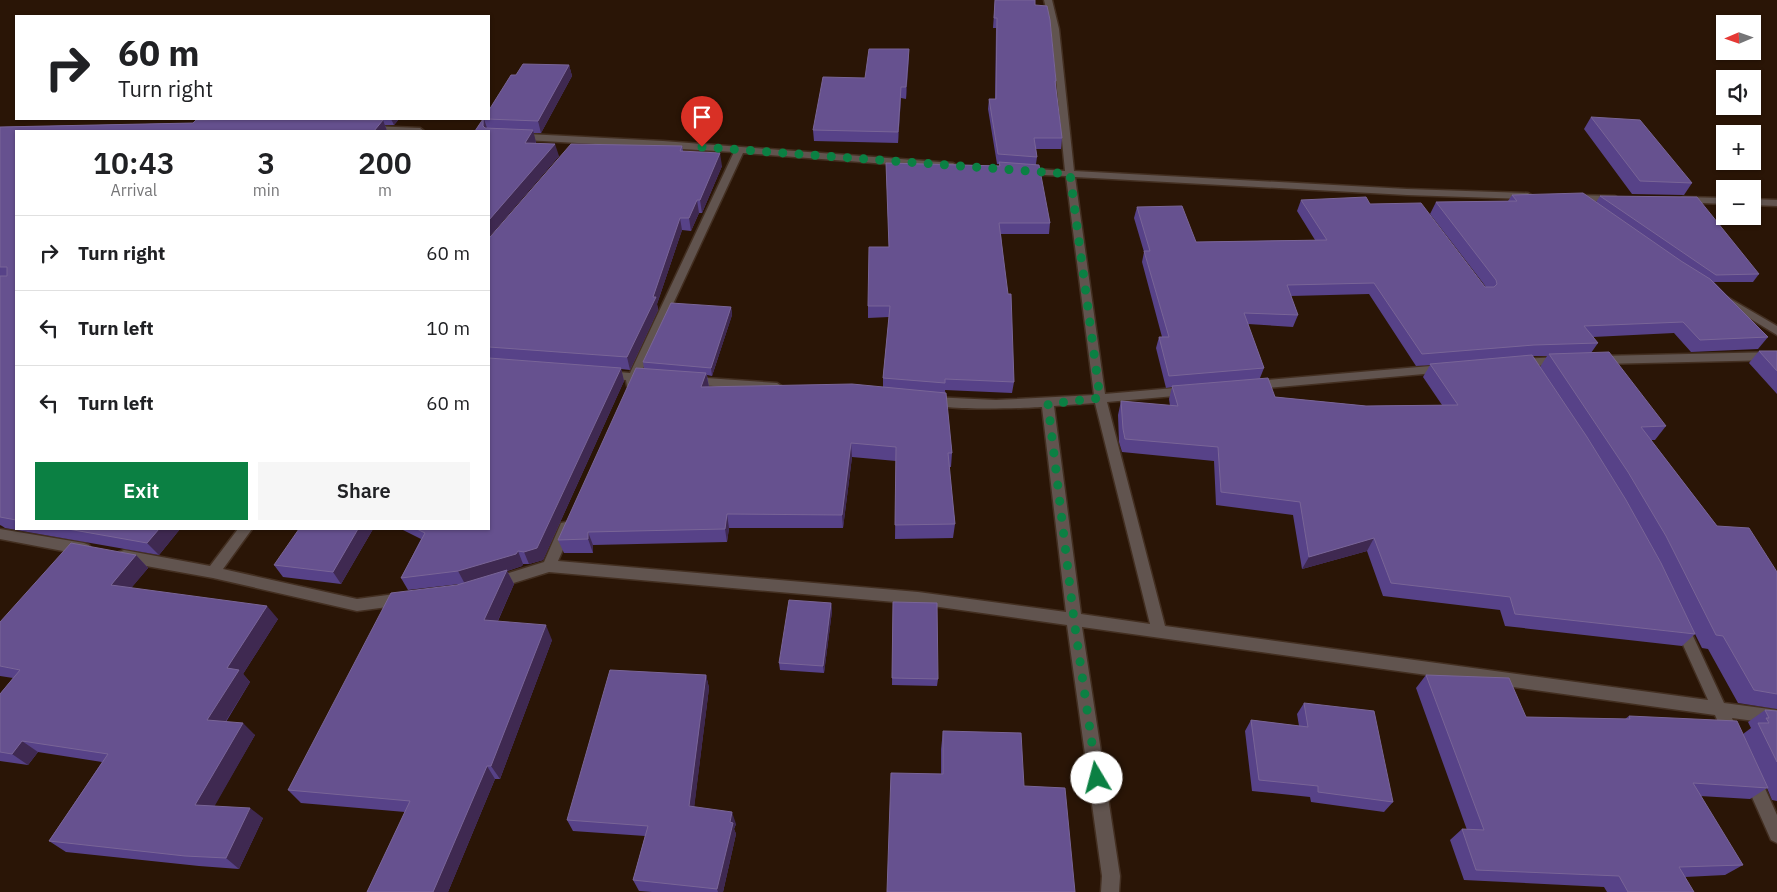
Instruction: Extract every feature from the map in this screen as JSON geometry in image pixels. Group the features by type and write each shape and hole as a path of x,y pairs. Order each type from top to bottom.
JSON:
{"street":[{"path":"1048,0 1055,30 1070,174 1100,398 1159,631"},
{"path":"359,128 400,130"},
{"path":"490,135 577,143 740,150 963,166"},
{"path":"626,395 740,150"},
{"path":"1011,170 1410,196 1540,196"},
{"path":"1593,209 1573,198 1627,199"},
{"path":"1676,200 1716,201"},
{"path":"1761,202 1777,203"},
{"path":"1711,290 1777,330"},
{"path":"1507,364 1777,356"},
{"path":"1527,362 1537,377"},
{"path":"1239,386 1458,368"},
{"path":"595,374 663,379"},
{"path":"683,380 790,388"},
{"path":"923,400 997,405 1048,404 1199,390"},
{"path":"1048,404 1074,620 1111,876 1110,892"},
{"path":"549,566 573,512"},
{"path":"213,572 244,530"},
{"path":"0,534 213,572 357,605 416,598"},
{"path":"484,586 549,566 918,598 1777,717"},
{"path":"1676,614 1736,745"},
{"path":"1744,763 1777,834"}],"building":[{"path":"995,0 1035,0 1035,5 1047,6 1062,138 1034,138 1037,157 998,154 989,99 996,99 997,18 994,18"},
{"path":"869,49 909,49 906,87 901,87 898,132 813,130 823,77 865,78"},
{"path":"523,64 569,65 538,121 490,119 490,108 511,75 516,75"},
{"path":"1591,117 1640,120 1692,183 1640,181"},
{"path":"196,120 383,120 375,130 15,130 15,520 0,517 0,276 7,276 7,267 0,267 0,127 193,123"},
{"path":"483,120 485,128 533,130 525,143 555,144 490,219 490,130 476,130"},
{"path":"571,144 682,146 680,151 720,153 700,200 697,200 689,218 680,218 653,297 656,297 627,357 490,347 490,237"},
{"path":"999,162 1039,165 1050,223 999,223 1008,294 1011,294 1014,382 945,379 945,383 883,378 890,306 868,306 869,247 889,247 886,163 1000,166"},
{"path":"1583,193 1710,279 1768,337 1700,340 1683,322 1584,326 1598,343 1534,345 1422,354 1374,283 1287,285 1298,315 1244,313 1264,368 1169,376 1159,337 1169,337 1144,251 1150,251 1137,207 1182,206 1196,242 1327,240 1301,200 1366,197 1370,204 1421,203 1485,287 1494,287 1497,284 1496,280 1436,202 1517,201 1512,195"},
{"path":"1600,196 1697,197 1716,221 1716,225 1720,225 1759,274 1716,275"},
{"path":"671,303 731,307 711,368 643,362"},
{"path":"1759,351 1777,351 1777,371"},
{"path":"1609,352 1666,426 1641,427 1717,526 1749,528 1777,572 1777,694 1754,690 1723,636 1716,635 1666,536 1628,472 1549,354"},
{"path":"1532,355 1587,437 1626,500 1661,563 1695,634 1515,614 1510,597 1391,583 1374,538 1309,557 1300,502 1221,492 1218,447 1125,439 1123,429 1121,401 1178,406 1172,386 1268,378 1275,397 1366,406 1458,405 1430,364"},
{"path":"490,358 621,368 537,548 524,552 518,551 516,554 458,571 401,578 425,533 419,530 490,530"},
{"path":"636,368 706,373 701,387 852,384 946,393 952,453 948,453 955,524 895,525 896,447 851,443 842,515 727,514 725,529 588,532 588,539 558,540"},
{"path":"74,530 158,530 147,543"},
{"path":"298,530 357,530 333,572 274,565"},
{"path":"71,543 136,555 111,585 267,606 227,668 239,670 207,720 243,723 195,805 250,808 226,858 185,856 49,841 108,754 22,741 12,754 0,752 0,694 20,670 0,666 0,622"},
{"path":"507,570 484,620 546,625 491,766 487,766 433,892 367,892 410,801 288,790 391,593 457,585"},
{"path":"789,600 831,603 823,666 779,663"},
{"path":"893,602 937,603 938,679 892,678"},
{"path":"610,670 706,675 689,806 732,812 730,822 733,823 717,889 633,880 648,826 567,820"},
{"path":"1426,675 1509,678 1526,717 1630,719 1629,716 1737,721 1768,788 1693,783 1743,865 1679,867 1694,892 1628,892 1619,876 1476,870 1462,829 1484,830"},
{"path":"1304,703 1374,711 1393,802 1318,792 1318,786 1259,780 1251,720 1308,727"},
{"path":"1765,710 1777,711 1777,762 1758,723 1769,723"},
{"path":"943,731 1021,733 1024,786 1065,788 1075,892 887,892 891,773 943,774"}],"route":[{"path":"702,147 1070,174 1100,398 1048,404 1074,620 1097,778"}]}
